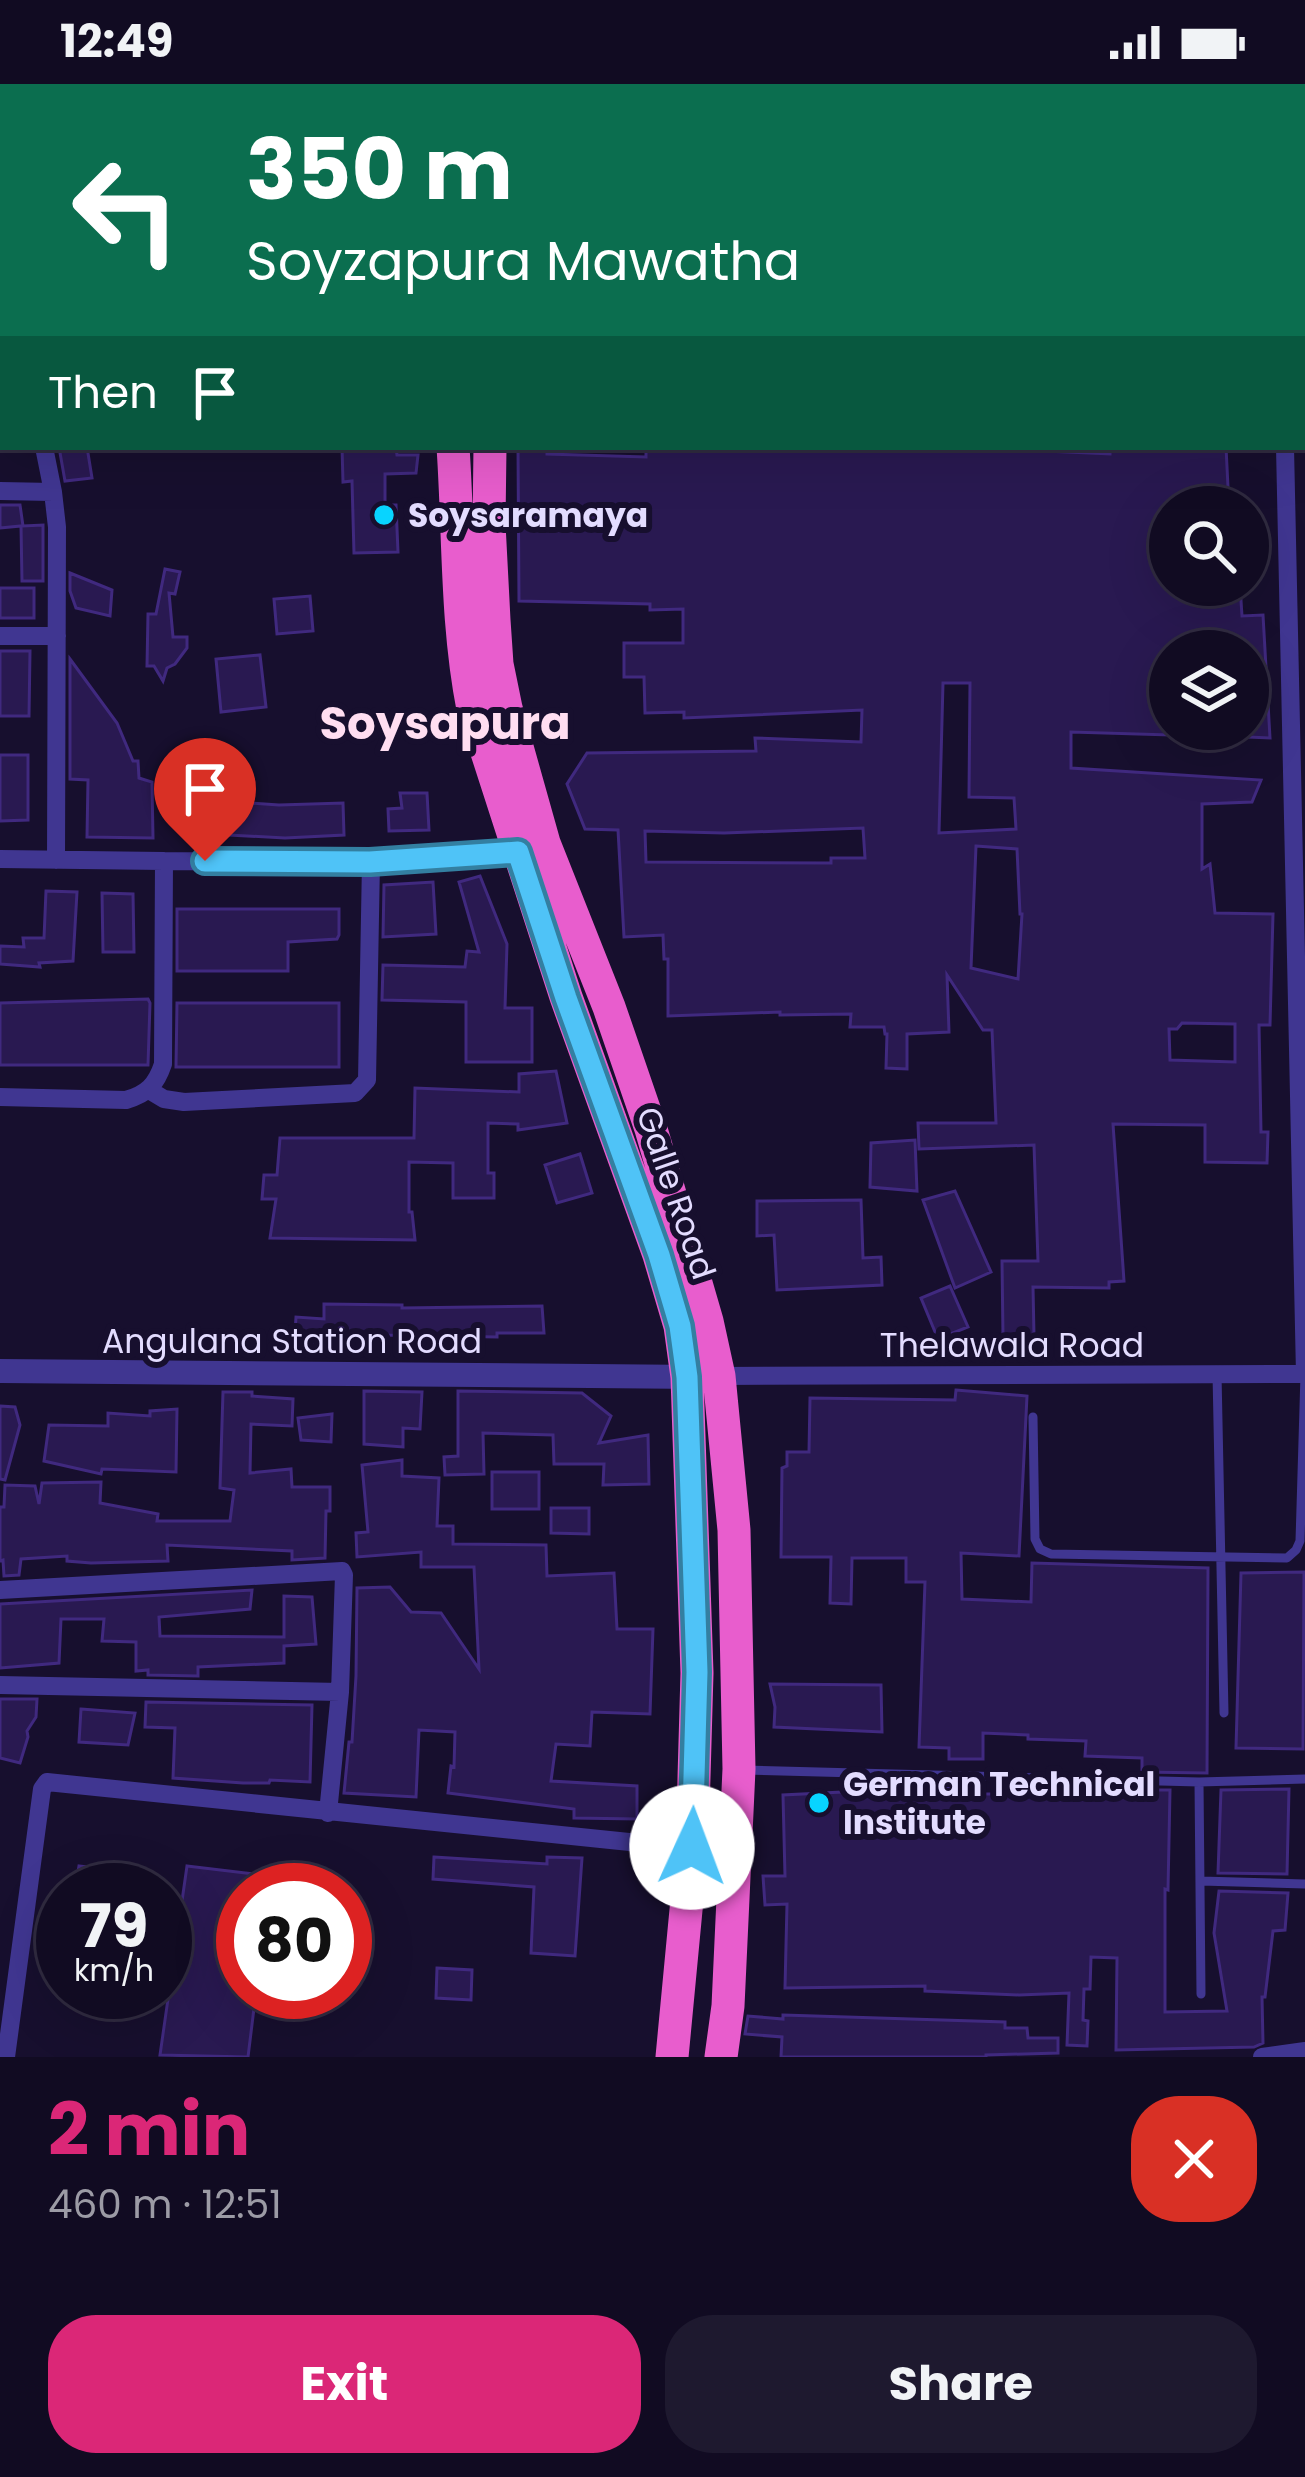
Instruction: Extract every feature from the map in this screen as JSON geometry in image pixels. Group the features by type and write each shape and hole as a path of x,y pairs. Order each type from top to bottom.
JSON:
{"highway":[{"name":"Galle Road","path":"453,450 464,662 473,709 531,848"},
{"name":"Galle Road","path":"490,450 497,664 531,848 566,998 680,1326 703,1377 734,1530 740,1769 728,2006 721,2057"},
{"name":"Galle Road","path":"672,2057 692,1847 703,1377"}],"street":[{"path":"45,450 57,526 56,860"},
{"path":"1285,450 1297,593 1305,1374"},
{"path":"0,491 53,492"},
{"path":"0,636 57,636"},
{"path":"0,859 370,862 531,848"},
{"path":"0,1097 126,1100 149,1090 157,1080 163,1064 164,861"},
{"path":"149,1090 164,1099 184,1102 355,1093 363,1087 367,1080 370,862"},
{"name":"Angulana Station Road","path":"0,1372 703,1377"},
{"name":"Thelawala Road","path":"703,1377 1305,1374"},
{"path":"0,1590 337,1570 344,1575 340,1693 328,1813"},
{"path":"0,1685 340,1693"},
{"path":"6,2057 10,1957 47,1782 736,1853"},
{"path":"1262,2057 1305,2051"}],"lane":[{"path":"1217,1374 1224,1713"},
{"path":"1033,1417 1035,1539 1040,1550 1051,1554 1287,1558 1300,1541 1305,1374"},
{"path":"740,1769 1199,1782 1305,1779"},
{"path":"1199,1782 1201,1994"},
{"path":"1201,1881 1305,1884"}],"building":[{"path":"60,450 87,450 92,478 65,481"},
{"path":"342,450 418,455 416,473 385,474 385,505 396,505 398,552 354,553 352,481 343,482"},
{"path":"518,450 646,457 646,450 1110,454 1110,450 1226,450 1228,486 1149,486 1149,606 1241,606 1242,616 1263,615 1264,630 1149,630 1149,734 1071,732 1071,768 1261,780 1252,802 1202,804 1202,869 1210,864 1215,913 1273,914 1270,1025 1259,1025 1261,1132 1268,1132 1267,1163 1205,1162 1205,1125 1113,1124 1124,1281 1109,1282 1109,1288 1033,1287 1034,1336 1003,1336 1002,1261 1038,1261 1034,1145 919,1149 918,1123 996,1123 992,1030 983,1030 947,975 949,1032 907,1034 907,1069 886,1068 884,1027 850,1027 851,1014 668,1016 663,935 624,937 618,830 585,829 567,784 587,753 756,751 755,738 861,742 862,710 684,718 684,712 645,713 644,677 624,677 624,643 683,643 683,609 650,610 650,604 519,601","holes":["943,683 970,683 969,797 1014,798 1016,829 939,833","863,828 865,858 831,858 831,863 646,862 645,831","976,846 1017,849 1022,914 1018,979 971,968","1182,1023 1235,1024 1235,1062 1170,1060 1169,1029"]},
{"path":"0,505 20,505 23,526 43,525 43,581 22,581 21,526 0,528"},
{"path":"165,569 180,572 175,594 169,593 173,637 187,637 187,648 167,668 163,681 154,666 147,666 148,614 156,614"},
{"path":"70,573 112,590 110,616 76,608"},
{"path":"0,588 34,588 34,618 0,618"},
{"path":"310,596 313,631 277,634 274,599"},
{"path":"0,651 30,651 29,716 0,716"},
{"path":"260,655 266,707 221,712 216,659"},
{"path":"70,659 117,723 133,761 138,761 139,778 152,782 153,838 87,837 88,780 70,779"},
{"path":"0,755 28,755 28,820 0,821"},
{"path":"217,789 218,801 343,803 344,835 285,838 192,833 191,790"},
{"path":"400,793 427,793 429,830 389,831 388,809 402,808"},
{"path":"480,876 507,944 505,1008 532,1008 532,1062 466,1062 466,1002 382,1000 383,965 465,967 467,951 479,952 459,882"},
{"path":"433,882 436,934 383,937 384,885"},
{"path":"46,891 77,892 73,961 39,963 40,967 0,964 0,946 24,947 23,938 44,938"},
{"path":"102,893 133,894 134,952 103,952"},
{"path":"177,909 339,909 339,935 337,939 288,942 288,971 177,971"},
{"path":"148,999 148,1065 0,1065 0,1003"},
{"path":"177,1003 339,1003 339,1067 176,1067"},
{"path":"556,1071 567,1123 518,1130 518,1124 488,1123 488,1173 494,1173 494,1198 453,1198 453,1163 409,1162 409,1212 415,1240 270,1238 276,1199 262,1199 264,1175 277,1175 280,1138 414,1138 415,1088 519,1092 519,1074"},
{"path":"915,1140 917,1191 870,1187 871,1143"},
{"path":"580,1154 592,1193 557,1203 545,1165"},
{"path":"955,1191 991,1272 955,1288 923,1200"},
{"path":"861,1200 863,1258 881,1257 882,1285 777,1290 774,1235 757,1236 757,1201"},
{"path":"950,1286 968,1327 938,1339 921,1298"},
{"path":"324,1304 542,1306 544,1333 497,1333 497,1337 316,1334 316,1347 294,1347 296,1317 324,1319"},
{"path":"956,1390 1027,1396 1019,1556 961,1553 962,1599 1031,1602 1032,1563 1208,1568 1207,1773 1142,1772 1142,1758 1085,1756 1086,1741 1028,1739 1028,1735 983,1733 983,1759 949,1759 949,1748 919,1747 925,1582 906,1582 906,1558 852,1558 851,1604 830,1603 831,1557 781,1557 782,1468 787,1466 787,1452 809,1452 810,1398 955,1400"},
{"path":"364,1391 422,1392 420,1429 403,1428 403,1447 364,1444"},
{"path":"458,1391 582,1393 611,1416 599,1443 648,1435 649,1484 603,1485 604,1464 554,1464 553,1435 483,1433 484,1474 445,1475 444,1457 458,1456"},
{"path":"223,1392 293,1399 292,1426 251,1424 250,1473 291,1469 292,1487 330,1487 325,1558 292,1560 292,1551 167,1545 168,1561 91,1563 67,1561 67,1556 21,1559 19,1575 4,1576 0,1507 4,1507 5,1485 35,1486 39,1504 42,1483 101,1482 100,1503 158,1514 157,1521 230,1521 234,1490 220,1488"},
{"path":"0,1406 15,1407 20,1425 5,1480 0,1479"},
{"path":"177,1409 176,1472 102,1469 101,1474 44,1461 49,1425 108,1426 108,1413 150,1416 150,1411"},
{"path":"332,1414 331,1442 301,1440 298,1418"},
{"path":"402,1460 402,1476 439,1478 437,1526 453,1526 453,1544 546,1545 547,1576 614,1573 617,1629 653,1629 650,1714 592,1712 590,1746 556,1744 551,1781 637,1786 637,1819 574,1818 574,1809 448,1793 455,1732 419,1730 416,1797 344,1793 352,1742 357,1588 390,1587 411,1612 441,1613 479,1669 474,1567 421,1567 421,1552 357,1557 356,1533 368,1532 362,1465"},
{"path":"492,1472 539,1472 539,1509 492,1509"},
{"path":"551,1508 589,1508 589,1534 551,1533"},
{"path":"1304,1572 1303,1749 1236,1748 1241,1573"},
{"path":"252,1590 250,1609 159,1617 160,1636 284,1637 284,1596 312,1597 316,1644 284,1646 284,1663 198,1667 198,1676 148,1675 148,1670 136,1671 136,1642 102,1641 104,1619 61,1619 59,1663 0,1668 0,1604"},
{"path":"770,1684 881,1685 882,1732 774,1727"},
{"path":"0,1699 37,1699 36,1717 27,1731 20,1763 0,1758"},
{"path":"146,1702 312,1705 310,1782 173,1778 175,1728 145,1727"},
{"path":"81,1709 135,1713 128,1745 79,1742"},
{"path":"923,1788 1043,1796 1142,1795 1142,1790 1170,1790 1165,2012 1227,2011 1214,1933 1219,1891 1288,1893 1285,1930 1273,1931 1262,1997 1263,2043 1116,2050 1117,1958 1091,1957 1090,1989 1084,1989 1087,2046 1067,2045 1069,1993 925,1991 925,1986 785,1988 787,1904 765,1905 763,1876 785,1876 783,1795"},
{"path":"1289,1789 1287,1874 1218,1873 1221,1790"},
{"path":"434,1857 547,1864 547,1857 582,1858 575,1956 531,1953 534,1887 433,1879"},
{"path":"192,1867 216,1869 216,2019 253,2019 248,2057 160,2055 165,2019 192,2019"},
{"path":"437,1968 472,1970 471,2000 436,1998"},
{"path":"783,2015 1005,2022 1005,2028 1027,2028 1028,2038 1058,2038 1058,2053 781,2057 782,2037 745,2034 748,2016 783,2019"}],"place":[{"name":"Soysaramaya","path":"384,515"},
{"name":"German Technical Institute","path":"819,1803"}],"district":[{"name":"Soysapura","path":"445,723"}],"route":[{"path":"205,861 370,862 518,852 680,1326 687,1377 697,1672 692,1847"}]}
